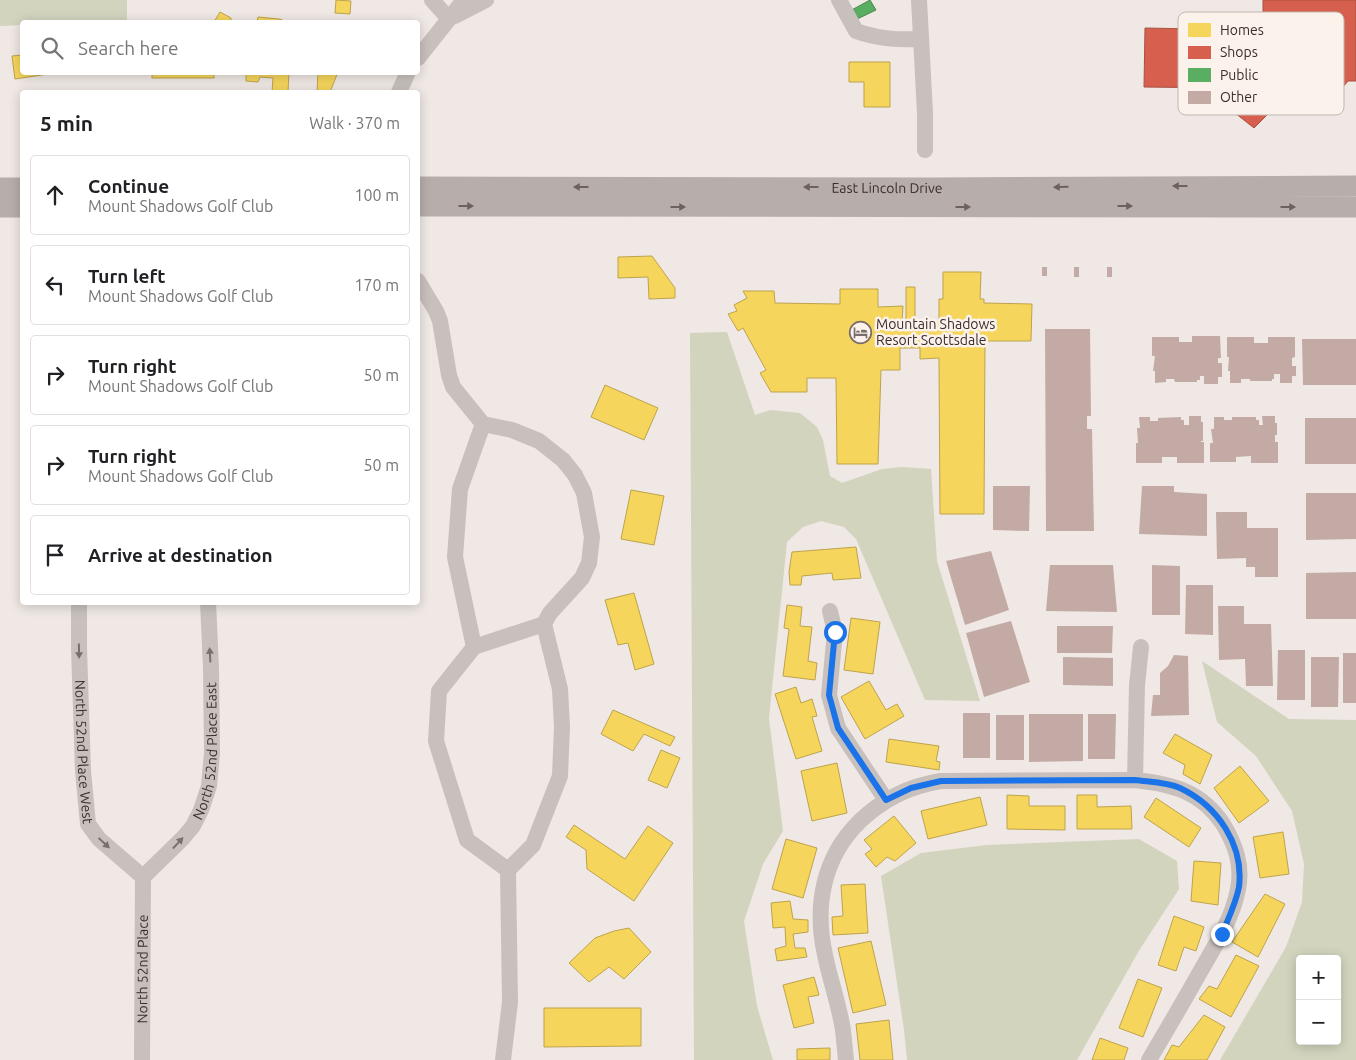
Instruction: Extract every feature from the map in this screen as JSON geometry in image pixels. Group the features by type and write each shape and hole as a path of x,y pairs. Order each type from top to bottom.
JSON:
{"main road":[{"name":"East Lincoln Drive","path":"420,206 629,197 955,188 1356,186"},
{"name":"East Lincoln Drive","path":"420,187 859,206 1356,207"},
{"path":"0,188 20,188"},
{"path":"859,206 876,198 940,197 955,188"},
{"path":"0,207 20,207"}],"street":[{"path":"432,0 449,20"},
{"path":"420,56 464,0"},
{"path":"449,20 486,0"},
{"path":"840,0 856,31 880,38 900,40 921,39"},
{"path":"919,0 925,150"},
{"path":"853,9 863,26 880,38"},
{"path":"400,90 407,75"},
{"path":"420,284 440,321 449,375 453,387 483,424 512,430 539,440 563,460 575,474 584,493 592,537 588,563 582,578 550,613 544,624 560,689 562,728 560,776 533,845 508,870 510,1002 503,1060"},
{"path":"474,647 455,557 460,489 483,424"},
{"name":"North 52nd Place West","path":"79,605 78,648 84,785 88,824 99,839 143,877"},
{"name":"North 52nd Place East","path":"143,877 193,826 209,786 212,734 208,605"},
{"path":"830,611 835,632 829,695 838,728 886,800"},
{"path":"508,870 466,840 436,741 439,691 474,647 544,624"},
{"path":"1135,780 1137,686 1141,647"},
{"path":"846,1060 843,1029 824,953 821,928 821,894 831,863 840,845 854,827 886,800 911,788 941,781 1135,780 1158,782 1179,787 1201,800 1218,817 1231,838 1237,851 1239,868 1238,888 1232,912 1222,934 1149,1060"},
{"name":"North 52nd Place","path":"142,1060 143,877"}],"green space":[{"path":"0,0 127,0 127,20 20,20 20,25 0,26"},
{"path":"727,332 755,415 770,410 800,413 817,427 823,440 830,476 842,483 882,469 901,467 931,469 937,561 980,701 925,700 856,539 844,527 821,521 803,527 787,542 769,718 783,831 763,864 744,921 757,1006 773,1060 694,1060 690,333"},
{"path":"1202,661 1289,719 1356,720 1356,1060 1220,1060 1286,947 1302,902 1304,864 1292,811 1256,756 1217,722"},
{"path":"1139,839 1177,861 1179,889 1140,949 1077,1060 907,1060 881,876 921,853 987,845"}],"building: Homes":[{"path":"336,0 351,1 350,14 335,13"},
{"path":"220,12 231,18 231,20 215,20"},
{"path":"258,17 282,20 257,20"},
{"path":"20,55 20,75 42,75 15,79 12,56"},
{"path":"849,62 890,62 890,107 864,107 864,82 849,82"},
{"path":"152,75 214,75 214,78 152,78"},
{"path":"246,75 289,75 288,90 272,90 273,78 260,77 258,82 246,81"},
{"path":"318,75 337,75 331,90 317,90"},
{"path":"652,256 675,288 675,298 649,299 648,277 618,278 618,257"},
{"path":"943,272 981,272 980,299 984,299 984,303 1032,304 1031,341 985,341 984,514 940,514 939,358 920,359 920,348 900,348 900,370 881,370 878,464 837,464 836,378 807,378 807,392 771,392 760,373 766,370 743,328 738,331 728,314 737,311 734,305 747,298 743,291 774,291 775,303 840,304 840,289 878,289 878,307 903,306 902,323 906,322 906,287 915,287 915,322 939,322 939,299 943,299"},
{"path":"605,385 658,408 644,440 591,417"},
{"path":"631,490 664,496 654,545 621,539"},
{"path":"856,547 861,578 833,580 832,573 802,576 801,585 790,585 789,572 792,552"},
{"path":"634,593 654,664 635,670 628,643 618,645 605,600"},
{"path":"787,605 802,607 800,626 812,627 808,661 817,663 815,680 783,676 789,629 784,628"},
{"path":"851,618 880,622 873,674 844,670"},
{"path":"869,681 886,710 897,704 904,716 865,739 841,697"},
{"path":"796,687 801,703 812,699 817,716 812,717 822,751 796,759 775,694"},
{"path":"613,710 675,737 670,746 644,734 633,751 601,734"},
{"path":"1175,734 1212,755 1200,784 1183,774 1185,765 1163,753"},
{"path":"889,739 939,746 936,761 940,762 939,770 886,762"},
{"path":"661,750 680,758 667,788 648,780"},
{"path":"837,763 847,813 812,821 801,771"},
{"path":"1240,766 1269,801 1239,823 1214,788"},
{"path":"1007,795 1029,796 1029,806 1065,806 1065,830 1007,829"},
{"path":"1077,795 1097,795 1097,807 1131,806 1132,829 1077,829"},
{"path":"980,797 987,825 928,839 921,811"},
{"path":"1156,798 1201,828 1189,847 1144,817"},
{"path":"894,816 916,843 895,861 887,857 876,867 865,854 872,849 864,840"},
{"path":"574,825 625,859 648,826 673,843 634,901 587,869 586,850 566,837"},
{"path":"1283,832 1289,874 1260,878 1253,837"},
{"path":"786,839 817,848 803,898 772,889"},
{"path":"1194,861 1221,863 1218,905 1191,901"},
{"path":"865,884 868,933 833,935 832,917 843,916 841,885"},
{"path":"1265,894 1285,904 1258,957 1232,942"},
{"path":"790,901 793,919 808,920 808,932 793,934 795,948 805,948 807,957 777,961 775,949 786,946 785,927 773,928 771,903"},
{"path":"1174,916 1204,927 1196,951 1184,947 1176,971 1158,965"},
{"path":"629,928 651,952 624,979 609,967 589,982 569,963 595,938"},
{"path":"871,941 886,1005 853,1013 838,948"},
{"path":"1236,955 1259,966 1231,1017 1199,999 1209,986 1217,989"},
{"path":"814,977 819,995 808,997 814,1023 794,1028 783,985"},
{"path":"1138,979 1162,988 1143,1037 1119,1028"},
{"path":"544,1008 641,1008 641,1046 544,1047"},
{"path":"1204,1015 1225,1027 1207,1060 1164,1060 1172,1045 1179,1047"},
{"path":"889,1020 893,1060 860,1060 856,1024"},
{"path":"1100,1038 1128,1048 1124,1060 1092,1060"},
{"path":"830,1048 830,1060 797,1060 797,1049"}],"building: Shops":[{"path":"1263,0 1356,0 1356,81 1348,81 1344,86 1344,12 1263,12"},
{"path":"1145,28 1178,29 1178,87 1144,87"},
{"path":"1238,115 1267,115 1254,128"}],"building: Public":[{"path":"870,0 876,10 853,21 848,12"}],"building: Other":[{"path":"1042,267 1047,267 1047,276 1042,276"},
{"path":"1074,267 1079,267 1079,277 1074,277"},
{"path":"1107,267 1112,267 1112,277 1107,277"},
{"path":"1045,329 1090,329 1091,416 1087,416 1087,429 1092,429 1094,531 1046,531"},
{"path":"1192,336 1220,336 1221,358 1218,358 1218,363 1222,363 1222,377 1218,377 1218,384 1204,384 1204,376 1200,376 1200,380 1197,380 1197,382 1175,382 1174,379 1166,379 1166,382 1155,383 1155,371 1153,371 1155,356 1152,356 1152,337 1179,337 1179,342 1192,342"},
{"path":"1227,337 1254,337 1254,343 1268,343 1268,337 1295,337 1295,357 1292,358 1292,366 1296,366 1296,376 1292,376 1292,383 1280,383 1280,374 1274,374 1272,381 1241,379 1241,383 1230,383"},
{"path":"1302,339 1356,339 1356,385 1303,385"},
{"path":"1189,416 1201,416 1201,422 1203,422 1203,441 1201,442 1204,442 1204,463 1177,463 1177,457 1162,457 1162,463 1136,463 1137,428 1140,428 1139,417 1150,417 1150,421 1158,421 1158,418 1181,417 1181,420 1184,420 1184,425 1189,425"},
{"path":"1262,416 1275,416 1277,435 1275,435 1275,442 1278,442 1278,463 1251,463 1251,456 1236,457 1236,462 1210,462 1210,443 1213,443 1211,429 1214,429 1214,417 1224,417 1224,420 1232,420 1232,417 1256,417 1256,420 1259,420 1259,425 1263,425"},
{"path":"1305,418 1356,418 1356,464 1305,464"},
{"path":"993,486 1030,486 1029,531 993,530"},
{"path":"1142,486 1174,486 1174,492 1207,494 1207,536 1139,534"},
{"path":"1306,493 1356,493 1356,539 1306,540"},
{"path":"1216,512 1247,512 1247,528 1278,528 1278,577 1255,577 1255,567 1246,567 1246,558 1217,559"},
{"path":"991,551 1009,610 965,625 946,561"},
{"path":"1050,565 1113,565 1117,612 1046,611"},
{"path":"1152,565 1180,566 1180,615 1152,615"},
{"path":"1356,572 1356,619 1306,619 1306,573"},
{"path":"1186,585 1213,585 1213,635 1185,634"},
{"path":"1218,606 1244,606 1244,624 1271,624 1273,686 1246,686 1245,659 1219,660"},
{"path":"1011,621 1030,682 984,697 966,633"},
{"path":"1057,626 1113,626 1112,653 1057,653"},
{"path":"1278,650 1305,650 1305,700 1277,700"},
{"path":"1343,653 1356,653 1356,703 1343,703"},
{"path":"1174,655 1188,656 1189,715 1151,716 1153,695 1160,695 1160,673 1168,666"},
{"path":"1063,657 1113,658 1113,686 1063,685"},
{"path":"1311,657 1339,657 1338,707 1311,707"},
{"path":"963,713 990,713 990,758 963,758"},
{"path":"1029,714 1083,714 1083,761 1029,762"},
{"path":"1088,714 1116,714 1115,759 1088,759"},
{"path":"996,715 1024,715 1024,760 996,760"}],"place":[{"name":"Mountain Shadows Resort Scottsdale","path":"860,332"}],"route":[{"path":"835,632 829,695 838,728 886,800 911,788 941,781 1135,780 1158,782 1179,787 1201,800 1218,817 1237,851 1239,868 1238,888 1232,912 1222,934"}]}
